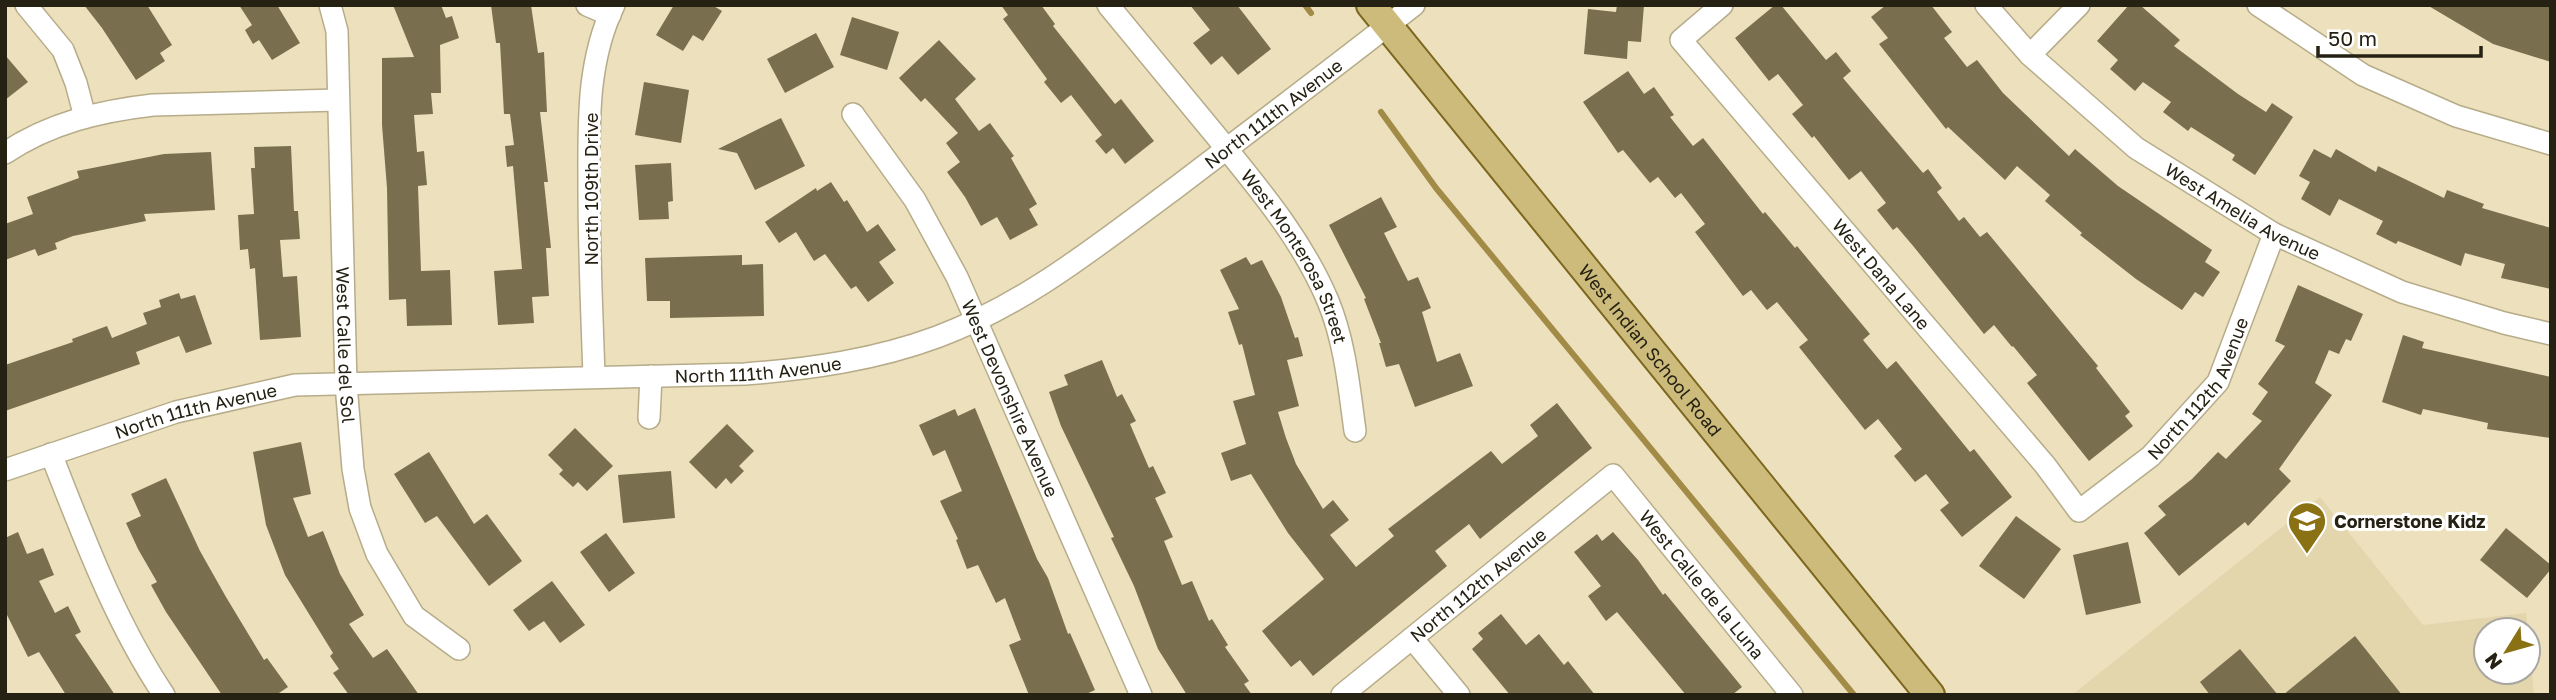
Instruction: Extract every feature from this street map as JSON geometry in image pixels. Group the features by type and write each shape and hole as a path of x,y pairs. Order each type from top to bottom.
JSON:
{"main road":[{"name":"West Indian School Road","path":"1380,15 1930,695"}],"street":[{"path":"26,5 63,50 85,117"},
{"name":"West Calle del Sol","path":"330,5 337,31 346,384 353,469 360,508 377,554 414,616 459,649"},
{"path":"587,5 612,10"},
{"name":"West Monterosa Street","path":"1108,5 1282,219 1299,245 1328,301 1346,364 1355,431"},
{"name":"North 111th Avenue","path":"5,470 176,412 295,386 783,371 837,364 905,348 977,321 1048,282 1226,149 1380,15 1414,5"},
{"name":"West Dana Lane","path":"1722,5 1681,40 2045,465 2079,511"},
{"name":"West Amelia Avenue","path":"1986,5 2030,55 2136,148 2274,234 2402,292 2504,323 2551,334"},
{"path":"2030,55 2078,5"},
{"path":"2258,5 2363,75 2456,116 2551,144"},
{"name":"North 109th Drive","path":"594,377 589,127 591,79 597,50 612,10"},
{"path":"5,153 27,138 53,127 124,108 338,100"},
{"name":"West Devonshire Avenue","path":"853,114 915,200 935,235 977,321 1141,695"},
{"name":"North 112th Avenue","path":"2079,511 2151,456 2218,382 2274,234"},
{"path":"649,418 651,376"},
{"path":"51,454 107,595 146,669 164,695"},
{"name":"North 112th Avenue","path":"1342,695 1613,475"},
{"name":"West Calle de la Luna","path":"1613,475 1792,695"},
{"path":"1412,638 1459,695"}],"shaded area":[{"name":"Cornerstone Kidz","path":"2320,497 2423,625 2472,619 2472,686 2533,686 2534,695 2072,695"},
{"name":"Cornerstone Kidz","path":"2526,613 2526,616 2500,616"}],"building":[{"path":"84,5 147,5 172,45 160,53 165,61 136,80"},
{"path":"239,5 277,5 300,43 272,60 259,40 253,44 245,30 252,25"},
{"path":"393,5 441,5 446,18 452,16 459,38 440,45 441,93 431,93 433,114 414,115 417,152 424,151 427,185 418,186 421,271 450,270 452,325 407,326 406,299 389,300 382,58 414,57"},
{"path":"491,5 531,5 538,53 544,52 547,112 540,112 548,182 544,182 551,248 546,248 549,296 532,297 534,323 498,325 494,271 522,269 513,166 507,167 505,146 514,145 510,114 504,114 500,43 496,43"},
{"path":"674,5 712,5 722,11 703,41 693,35 683,51 656,35"},
{"path":"1001,5 1041,5 1055,24 1053,26 1115,104 1121,99 1154,141 1125,164 1113,148 1106,154 1095,141 1102,135 1071,95 1061,103 1044,82 1047,79 1003,19 1008,15"},
{"path":"1190,5 1237,5 1271,49 1238,75 1222,56 1211,65 1193,43 1210,30"},
{"path":"1617,5 1644,5 1641,42 1628,41 1627,59 1584,54 1588,9 1616,12"},
{"path":"1775,5 1781,5 1826,60 1836,52 1851,71 1843,78 1923,173 1928,169 1942,188 1937,192 1959,221 1964,217 1980,237 1987,232 2098,366 2096,368 2130,412 2125,416 2133,426 2089,461 2027,383 2037,375 2013,346 1994,325 1984,334 1897,227 1893,230 1877,210 1886,203 1861,171 1849,180 1814,136 1812,138 1792,114 1803,105 1778,74 1769,81 1735,38"},
{"path":"1886,5 1931,5 1952,32 1944,38 1967,67 1977,60 2003,93 2069,156 2075,149 2118,186 2212,250 2205,262 2220,272 2203,297 2195,292 2182,310 2136,279 2080,235 2082,233 2045,201 2050,195 2017,166 2005,180 1948,127 1946,129 1879,44 1888,38 1871,17"},
{"path":"2129,5 2140,5 2180,40 2174,46 2238,94 2266,112 2272,103 2293,117 2255,175 2232,160 2235,155 2191,127 2188,131 2163,112 2171,102 2143,82 2135,91 2110,69 2118,60 2097,41"},
{"path":"2427,5 2551,5 2551,62 2493,44"},
{"path":"852,17 899,32 887,70 840,55"},
{"path":"816,33 834,67 785,93 767,59"},
{"path":"939,40 976,79 955,99 979,131 990,123 1014,156 1011,158 1037,204 1029,209 1038,225 1010,240 997,217 981,226 947,172 960,162 946,143 958,133 925,98 921,102 899,78"},
{"path":"5,55 28,82 5,100"},
{"path":"1628,71 1644,94 1654,87 1674,115 1670,117 1693,146 1703,138 1763,214 1765,212 1795,248 1797,246 1870,334 1863,340 1887,369 1896,361 1970,452 1974,449 2012,497 1962,537 1940,510 1949,503 1926,474 1915,482 1894,456 1902,449 1878,419 1865,430 1799,347 1808,340 1777,302 1767,310 1751,290 1743,296 1695,232 1705,224 1681,193 1675,198 1658,177 1650,183 1623,150 1618,153 1583,102"},
{"path":"644,82 689,90 681,143 635,135"},
{"path":"781,118 805,166 755,190 737,153 718,149"},
{"path":"291,146 294,211 298,211 300,239 280,240 283,277 297,276 301,337 260,340 255,268 250,269 248,249 240,250 238,215 254,214 251,168 255,168 254,147"},
{"path":"2314,149 2331,158 2336,149 2376,172 2378,166 2444,198 2447,190 2484,204 2482,208 2551,228 2551,289 2501,278 2505,264 2465,253 2461,266 2398,241 2396,244 2376,234 2383,221 2339,199 2330,216 2301,199 2310,182 2299,176"},
{"path":"211,152 215,210 144,214 146,221 73,236 55,243 57,249 38,256 35,249 5,260 5,224 33,214 27,197 79,178 77,171 164,154"},
{"path":"671,163 673,201 668,202 669,219 639,220 635,165"},
{"path":"831,182 844,202 847,200 867,232 878,224 896,250 879,262 894,283 868,302 856,286 851,289 825,254 814,261 796,232 779,243 765,222 816,188 817,191"},
{"path":"1381,197 1397,227 1384,233 1408,281 1418,277 1431,308 1422,312 1437,362 1460,353 1473,386 1415,407 1399,364 1386,367 1381,343 1364,299 1366,298 1329,225"},
{"path":"742,255 742,265 763,264 764,316 670,318 670,301 647,301 645,258"},
{"path":"1246,257 1251,265 1262,260 1281,297 1303,356 1287,360 1299,406 1278,412 1286,438 1296,464 1323,509 1333,500 1349,520 1330,535 1356,567 1394,536 1388,529 1491,451 1502,464 1538,436 1530,425 1557,403 1592,448 1480,539 1469,524 1435,551 1447,566 1313,676 1300,660 1291,667 1262,631 1324,579 1288,533 1251,474 1231,481 1221,453 1246,444 1233,401 1255,395 1242,344 1239,345 1228,312 1239,309 1220,270"},
{"path":"2298,285 2363,314 2351,341 2346,339 2339,354 2329,350 2315,383 2332,395 2279,469 2291,481 2248,526 2245,522 2179,576 2144,533 2166,515 2158,506 2192,479 2218,452 2226,459 2262,421 2252,414 2268,392 2258,384 2285,346 2275,341"},
{"path":"179,293 181,299 195,295 212,344 186,353 179,336 136,352 140,364 5,411 5,365 73,342 72,339 107,326 112,338 147,324 143,313 161,307 159,300"},
{"path":"2403,335 2424,342 2422,348 2551,377 2551,438 2487,429 2488,423 2423,409 2421,415 2382,402"},
{"path":"1102,360 1117,397 1122,394 1136,421 1130,424 1149,468 1153,466 1166,493 1155,498 1173,537 1164,541 1182,585 1192,581 1209,621 1212,619 1228,645 1225,647 1249,681 1244,684 1252,695 1187,695 1158,649 1134,586 1111,538 1114,537 1061,426 1049,392 1068,385 1064,375"},
{"path":"975,408 1037,559 1048,578 1068,634 1070,633 1095,690 1084,695 1029,695 1009,645 1021,640 1005,598 996,603 978,565 967,569 956,540 958,539 940,501 962,491 945,450 933,456 919,425 955,409 958,416"},
{"path":"727,424 754,451 739,466 744,471 731,484 726,478 716,489 689,462"},
{"path":"575,428 613,466 587,491 578,482 573,487 559,474 563,470 548,455"},
{"path":"301,442 311,494 293,498 308,537 323,531 340,574 364,615 349,624 373,658 387,649 419,695 349,695 333,673 339,669 330,656 333,653 285,575 266,525 253,452"},
{"path":"429,452 474,524 487,514 522,561 489,586 437,516 425,523 394,474"},
{"path":"671,471 675,518 623,523 618,475"},
{"path":"166,478 200,551 226,597 264,660 267,658 288,687 276,695 222,695 151,585 157,582 126,523 141,516 131,494"},
{"path":"2016,516 2061,549 2024,599 1979,566"},
{"path":"2506,528 2551,565 2551,569 2527,598 2480,560"},
{"path":"18,532 27,554 43,548 54,575 39,581 55,613 68,606 81,632 75,635 115,695 66,695 39,652 28,657 5,611 5,538"},
{"path":"1613,532 1742,687 1732,695 1686,695 1617,612 1606,621 1588,596 1601,586 1574,552 1597,534 1602,541"},
{"path":"606,533 635,573 609,592 580,552"},
{"path":"2128,542 2141,603 2086,615 2073,555"},
{"path":"552,581 585,625 560,643 544,621 529,631 513,610"},
{"path":"1501,614 1526,645 1539,634 1564,665 1568,661 1595,695 1510,695 1472,649 1483,639 1478,633"},
{"path":"2355,636 2402,695 2283,695"},
{"path":"2240,649 2278,695 2210,695 2200,682"}],"waterway":[{"path":"1305,5 1311,13"},
{"path":"1381,112 1436,188 1854,695"}],"place":[{"name":"Cornerstone Kidz","path":"2307,555"}]}
